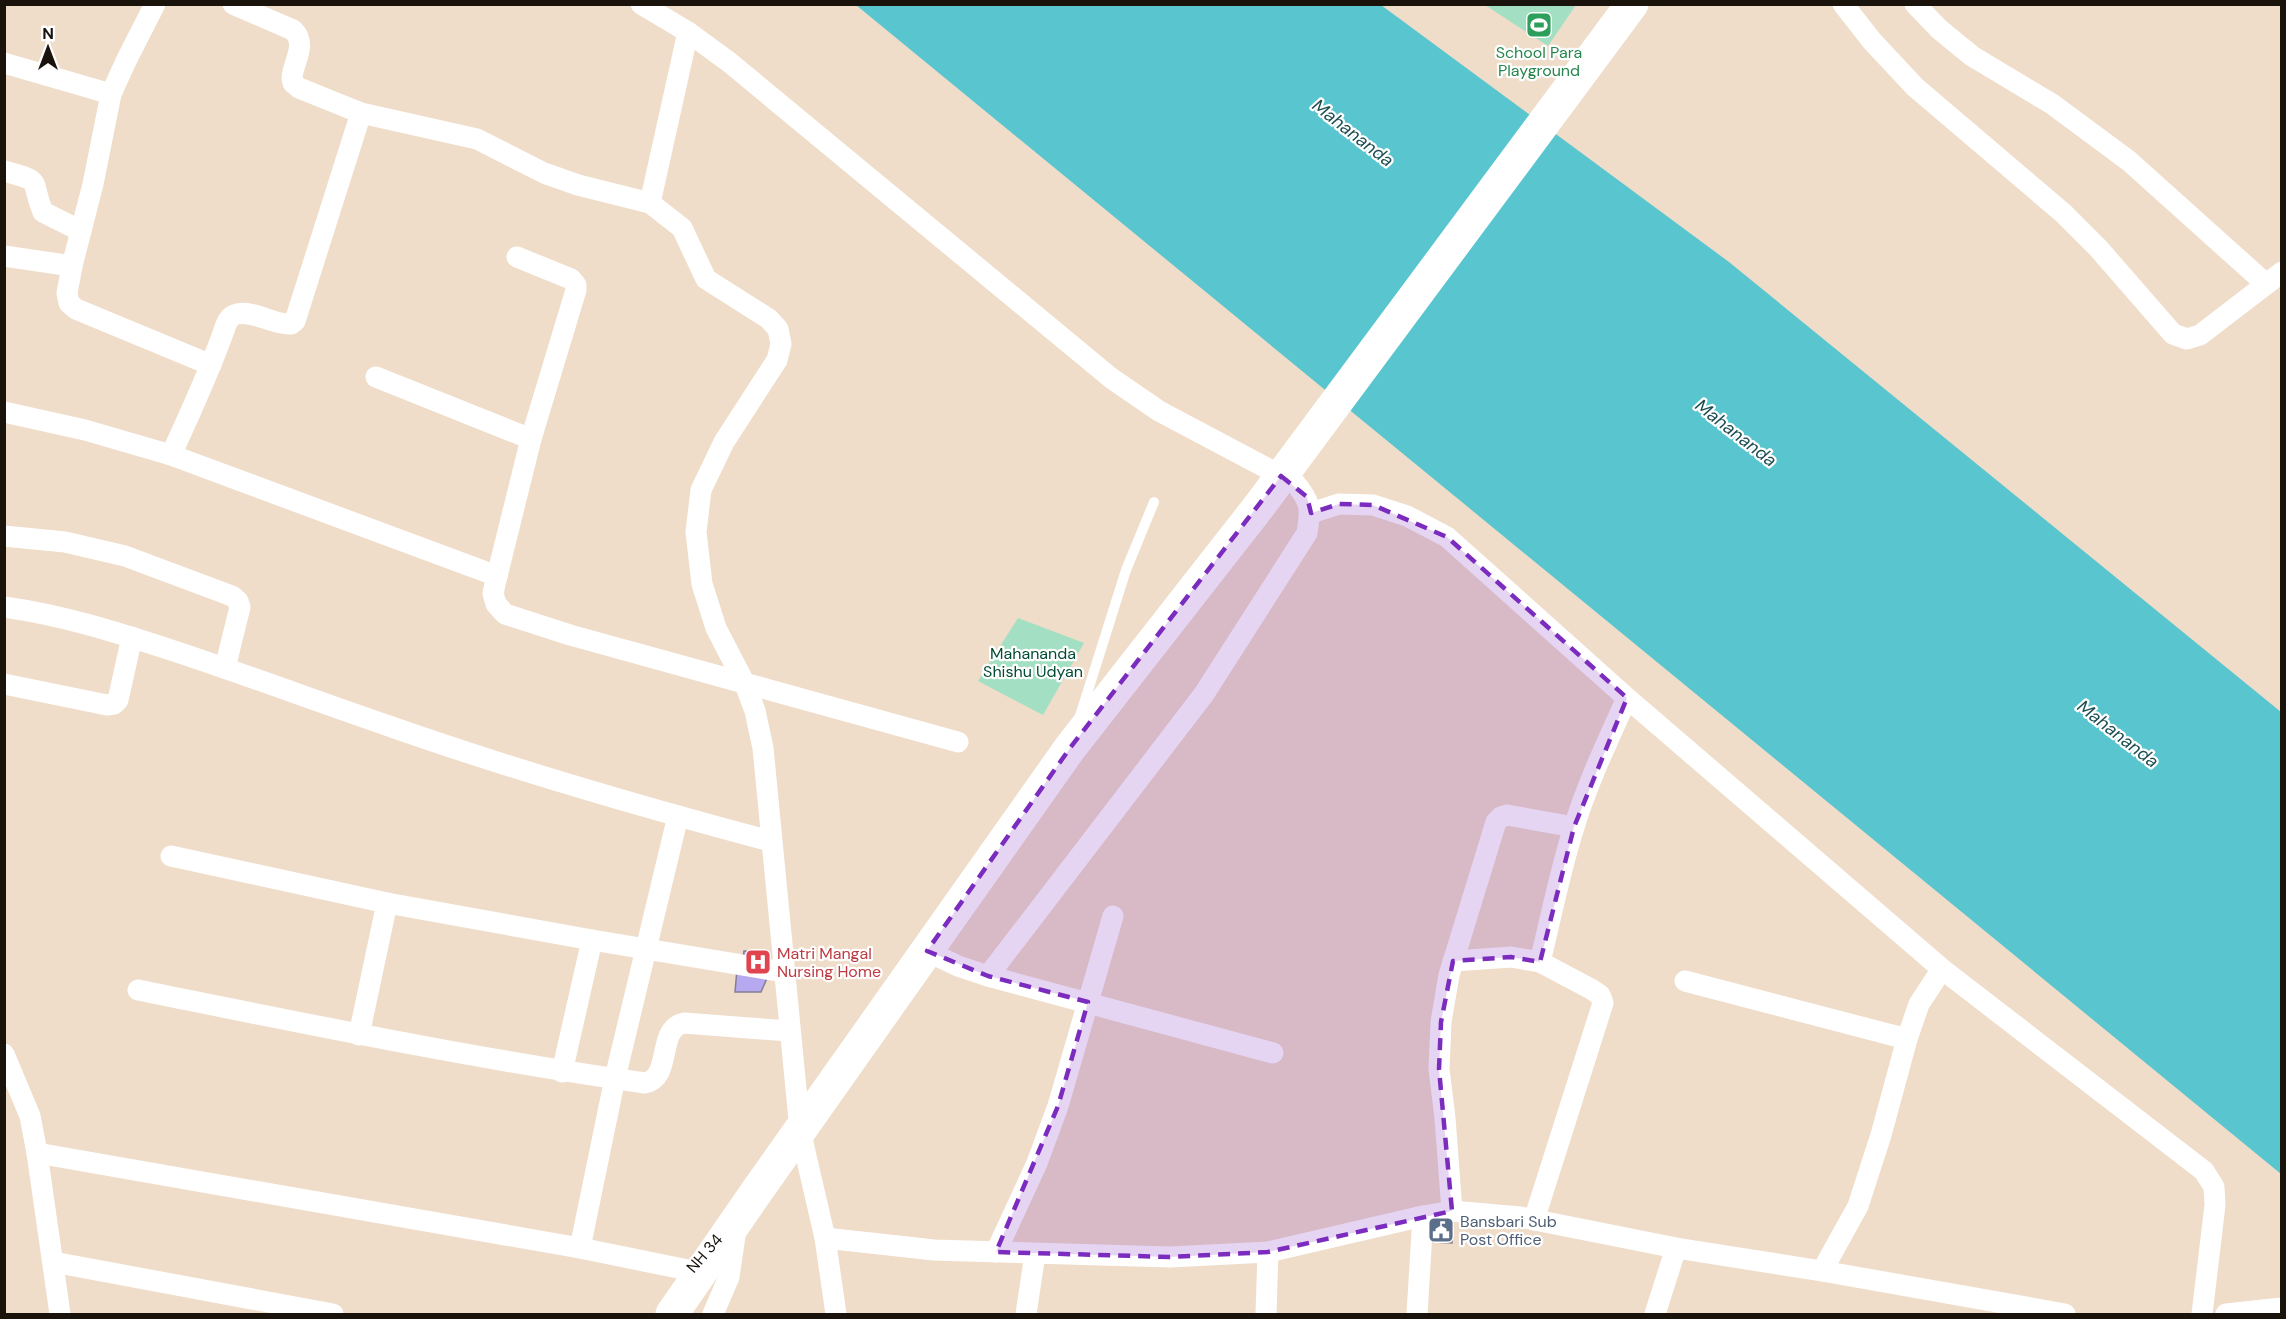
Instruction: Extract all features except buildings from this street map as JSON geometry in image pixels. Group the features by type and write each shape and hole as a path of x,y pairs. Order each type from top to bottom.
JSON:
{"main road":[{"path":"672,1314 1070,748 1260,505 1632,4"},
{"name":"NH 34","path":"650,1314 757,1191"}],"street":[{"path":"155,4 111,94 67,293 69,303 76,309 211,365"},
{"path":"233,4 293,30 298,36 300,50 292,78 296,86 361,113 468,136 491,145 544,173 578,185 650,203 682,228 706,279 719,290 769,319 778,329 781,344 777,360 724,442 701,490 696,532 702,584 712,617 745,684 755,711 763,748 770,841 800,1130 825,1238 836,1314"},
{"path":"640,4 688,32 729,62 1111,378 1159,411 1295,483 1307,497 1311,513 1306,533 1204,694 988,976"},
{"path":"1843,4 1872,41 1915,87 1965,132 2063,213 2099,249 2173,334 2187,339 2200,335 2274,278 2121,155 2052,104 1972,56 1939,29 1915,4"},
{"path":"650,203 688,32"},
{"path":"4,63 111,94"},
{"path":"171,455 211,365 228,320 236,314 246,314 284,325 295,321 361,113"},
{"path":"4,171 28,177 35,183 43,212 81,231"},
{"path":"4,256 72,266"},
{"path":"517,257 571,279 576,285 531,439 493,593 496,604 505,614 570,635 958,742"},
{"path":"376,377 531,439"},
{"path":"4,412 85,430 171,455 497,576"},
{"path":"1311,513 1339,504 1373,505 1407,516 1447,537 1627,698 1942,969 2204,1171 2214,1187 2216,1205 2202,1314"},
{"path":"4,536 65,542 125,556 232,596 238,601 240,607 225,668"},
{"path":"4,607 41,612 132,637 542,778 770,841"},
{"path":"4,684 106,705 114,704 118,700 132,637"},
{"path":"1540,962 1574,827 1592,776 1627,698"},
{"path":"1452,1211 1439,1069 1441,1023 1453,961 1496,822 1501,816 1507,815 1574,827"},
{"path":"580,1248 615,1078 678,816"},
{"path":"171,856 387,903 784,972"},
{"path":"359,1035 387,903"},
{"path":"996,1252 1037,1163 1058,1106 1113,916"},
{"path":"562,1072 592,940"},
{"path":"927,951 958,966 988,976 1273,1053"},
{"path":"1453,961 1511,957 1540,962 1591,989 1600,995 1603,1003 1534,1220"},
{"path":"1822,1271 1858,1206 1919,1004 1942,969"},
{"path":"1685,981 1907,1039"},
{"path":"138,990 359,1035 562,1072 645,1083 658,1076 671,1032 676,1025 684,1023 789,1031"},
{"path":"4,1054 30,1116 60,1314"},
{"path":"37,1153 580,1248 688,1270"},
{"path":"825,1238 934,1250 1170,1257 1268,1252 1452,1211 1534,1220 1676,1248 2065,1314"},
{"path":"1417,1314 1423,1216"},
{"path":"713,1314 729,1277 738,1219"},
{"path":"1655,1314 1676,1248"},
{"path":"1266,1314 1268,1252"},
{"path":"1026,1314 1035,1254"},
{"path":"53,1262 333,1314"},
{"path":"2226,1314 2254,1313 2282,1308"}],"lane":[{"path":"1070,748 1115,602 1155,502"}],"highlighted area":[{"path":"1281,476 1307,497 1311,513 1339,504 1373,505 1447,537 1627,698 1574,827 1540,962 1511,957 1453,961 1441,1022 1439,1069 1452,1211 1268,1252 1170,1257 996,1252 1058,1106 1088,1002 988,976 927,951 1070,748"}],"green space":[{"name":"School Para Playground","path":"1576,4 1548,46 1485,5"},
{"name":"Mahananda Shishu Udyan","path":"1018,618 1084,643 1043,715 978,681"}],"water":[{"name":"Mahananda","path":"856,5 1381,5 1729,262 2281,712 2281,1174"}],"place":[{"name":"School Para Playground","path":"1539,25"},
{"name":"Matri Mangal Nursing Home","path":"758,962"},
{"name":"Bansbari Sub Post Office","path":"1441,1230"}]}
